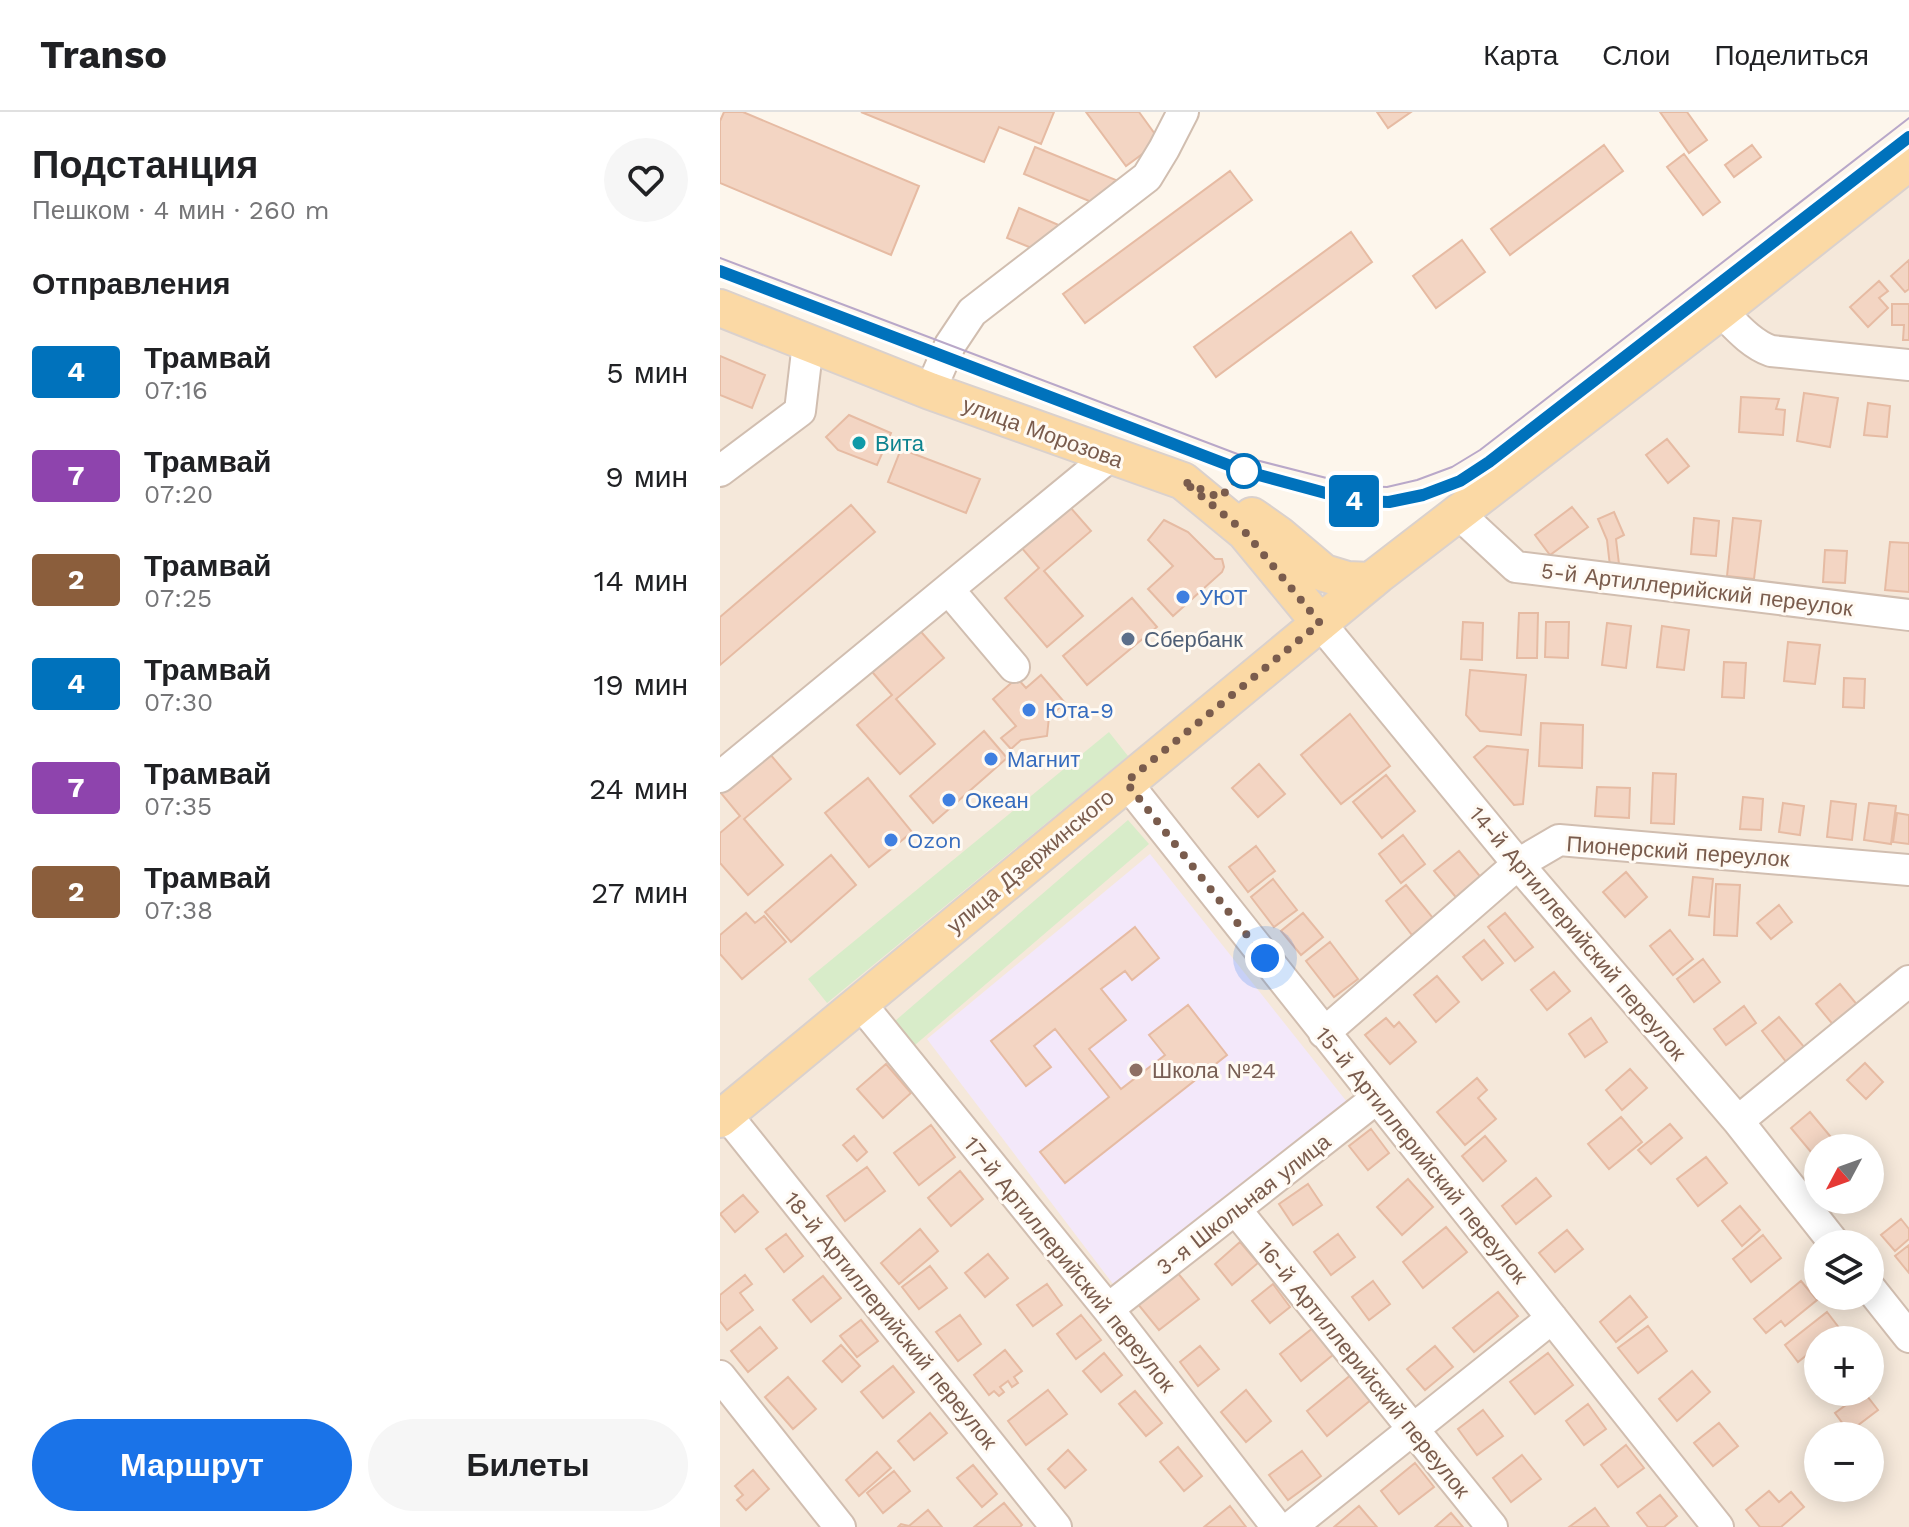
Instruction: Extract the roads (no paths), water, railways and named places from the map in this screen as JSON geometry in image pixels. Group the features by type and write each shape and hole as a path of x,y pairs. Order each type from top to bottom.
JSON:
{"main road":[{"name":"улица Дзержинского","path":"723,1116 1371,581 1909,162"},
{"name":"улица Морозова","path":"720,308 930,391 1183,481 1245,532 1320,623"},
{"path":"1183,481 1247,513 1324,573 1347,580 1371,581"}],"street":[{"path":"930,391 950,345 972,312 1147,177 1164,149 1175,117"},
{"path":"1721,311 1761,348 1771,351 1909,365"},
{"path":"720,471 800,411 808,343"},
{"path":"720,777 1110,456"},
{"name":"5-й Артиллерийский переулок","path":"1458,513 1516,567 1909,615"},
{"path":"949,590 1014,667"},
{"name":"14-й Артиллерийский переулок","path":"1320,623 1518,864 1738,1121 1824,1230"},
{"name":"15-й Артиллерийский переулок","path":"1126,782 1718,1527"},
{"name":"Пионерский переулок","path":"1324,1033 1518,864 1559,840 1909,870"},
{"path":"1738,1121 1909,981"},
{"name":"17-й Артиллерийский переулок","path":"860,1003 1108,1309 1277,1527"},
{"name":"3-я Школьная улица","path":"1108,1309 1377,1098"},
{"name":"18-й Артиллерийский переулок","path":"723,1116 1056,1527"},
{"name":"16-й Артиллерийский переулок","path":"1236,1210 1492,1527"},
{"path":"1884,1300 1903,1317"},
{"path":"1291,1527 1552,1318"},
{"path":"720,1376 840,1527"}],"tram line":[{"path":"720,258 1248,458 1358,486 1387,487 1452,467 1480,450 1909,118"},
{"path":"1161,438 1244,471 1355,501 1389,502 1423,495 1460,481 1530,431 1909,137"},
{"name":"4","path":"720,271 1244,471 1355,501 1389,502 1423,495 1460,481 1489,462 1909,137"},
{"path":"720,271 1042,392"}],"place":[{"name":"Вита","path":"859,443"},
{"name":"УЮТ","path":"1183,597"},
{"name":"Сбербанк","path":"1128,639"},
{"name":"Юта-9","path":"1029,710"},
{"name":"Магнит","path":"991,759"},
{"name":"Океан","path":"949,800"},
{"name":"Ozon","path":"891,840"},
{"name":"Школа №24","path":"1136,1070"}]}
